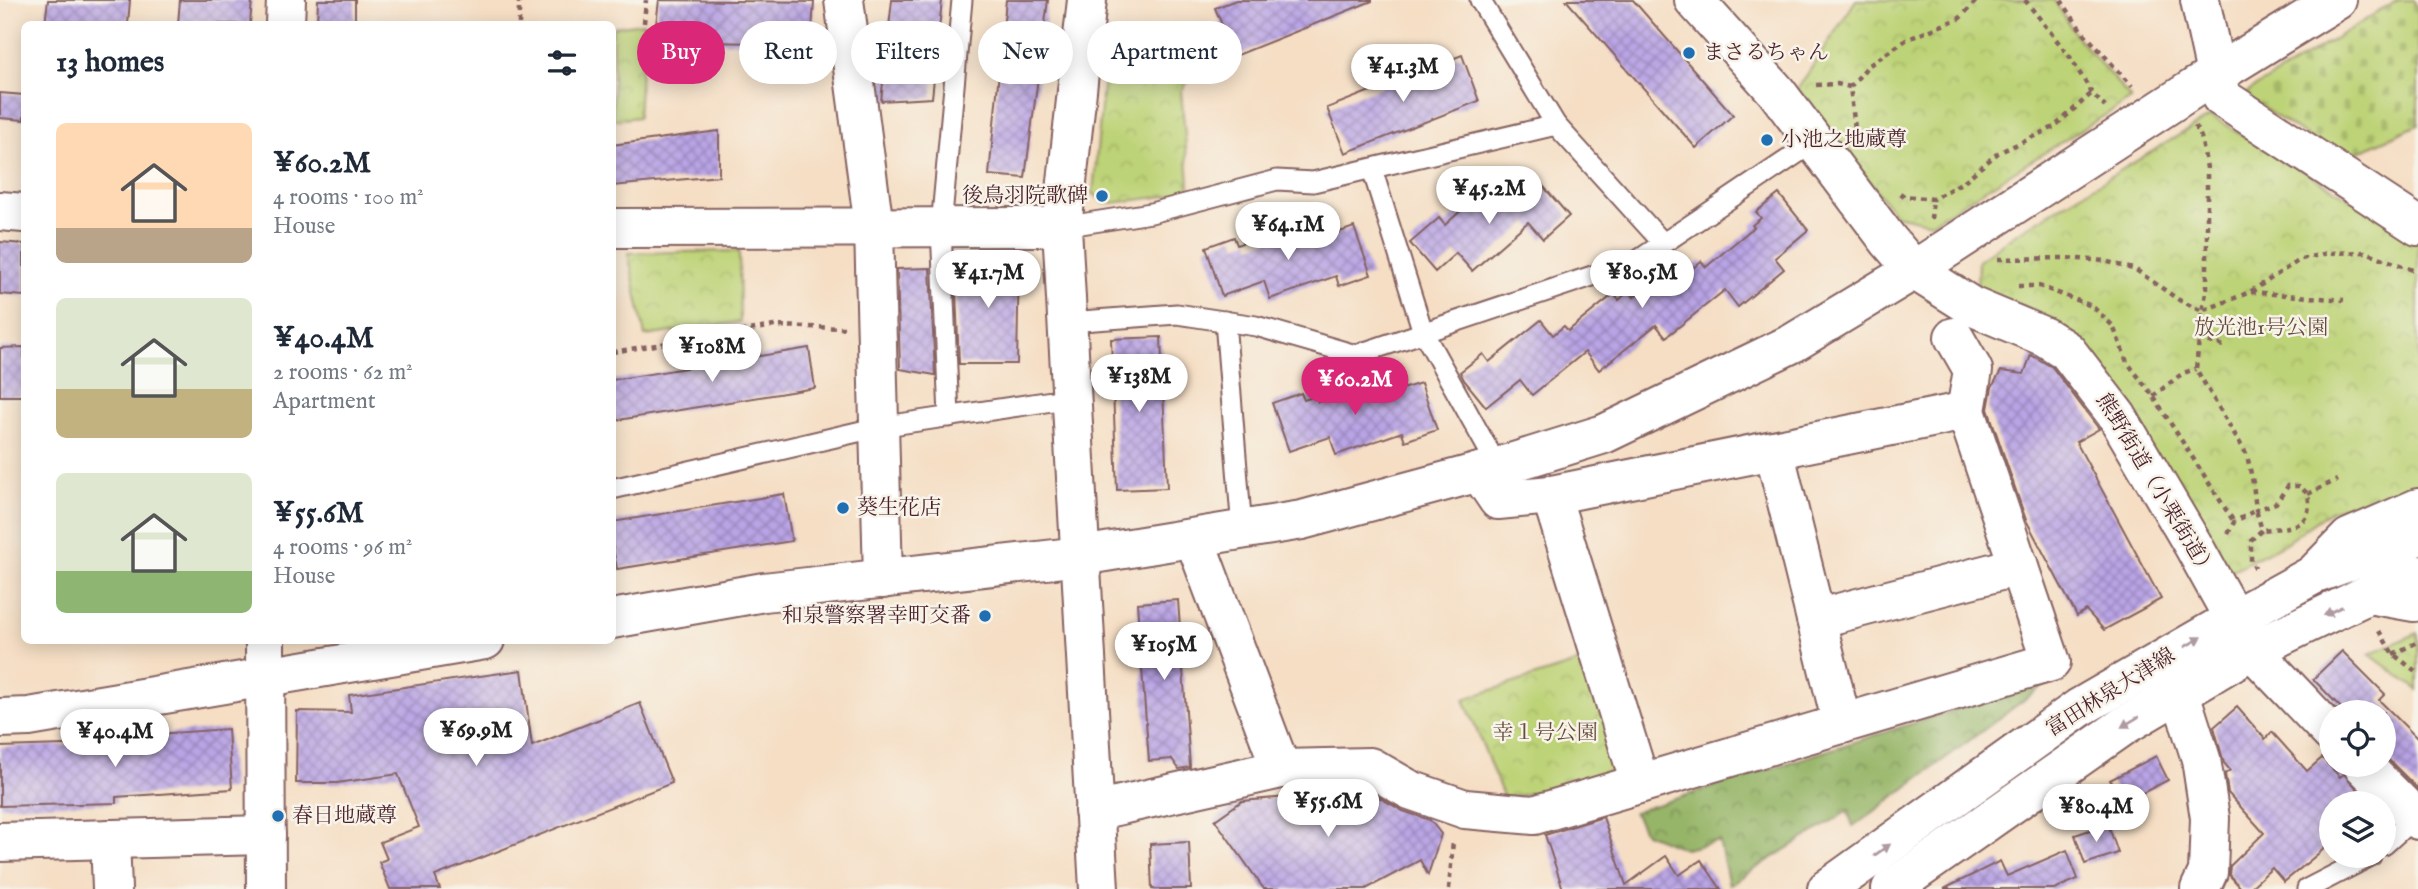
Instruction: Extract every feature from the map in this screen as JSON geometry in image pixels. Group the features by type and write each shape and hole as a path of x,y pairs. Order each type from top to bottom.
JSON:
{"street":[{"path":"285,21 286,0"},
{"path":"844,0 874,227 883,579"},
{"path":"1087,0 1062,227 1098,889"},
{"name":"熊野街道（小栗街道）","path":"1694,0 1776,92 1914,270 1971,306 2045,337 2067,351 2117,416 2242,635 2319,720"},
{"path":"2200,0 2221,97 2418,226"},
{"path":"616,618 764,592 1081,556 1302,520 1488,470 1616,428 1793,343 1914,270 2156,113 2337,0"},
{"path":"0,211 21,213"},
{"path":"616,228 1062,227"},
{"path":"1094,811 1281,769 1370,767 1410,790 1465,809 1534,815 2051,662 1966,411 1973,370 1954,337"},
{"path":"1488,470 1498,500 1552,495 1966,411"},
{"path":"1774,450 1842,724"},
{"path":"1552,495 1640,783"},
{"path":"2313,575 2349,538 2418,508"},
{"name":"富田林泉大津線","path":"1906,885 2125,725 2180,693 2242,635 2313,575 2418,536"},
{"path":"1194,538 1281,769"},
{"path":"1816,618 2019,566"},
{"name":"富田林泉大津線","path":"1827,889 2079,708 2242,635 2371,607 2418,575"},
{"path":"2371,607 2418,601"},
{"path":"265,644 266,889"},
{"path":"0,718 29,717 462,644"},
{"path":"2180,693 2201,759 2210,818 2208,872 2200,889"},
{"path":"2375,777 2416,818"},
{"path":"0,842 266,835"},
{"path":"110,839 112,889"}],"lane":[{"path":"949,417 941,227 962,0"},
{"path":"1480,0 1556,125 1663,243"},
{"path":"1062,227 1152,213 1277,180 1313,182 1556,125"},
{"path":"1068,322 1177,314 1256,326 1356,355 1637,261 1814,142"},
{"path":"1372,169 1423,332 1488,470"},
{"path":"1225,321 1242,530"},
{"path":"616,488 879,427 1072,398"},
{"path":"2396,835 2416,818"},
{"path":"2307,889 2348,868"}],"path":[{"path":"519,0 519,21"},
{"path":"644,21 646,0"},
{"path":"1861,144 1855,134 1850,87 1868,66 1906,40 1960,18 1977,0"},
{"path":"2025,0 2070,57 2092,93 2109,112"},
{"path":"2061,0 2081,30 2156,113"},
{"path":"1808,89 1819,84 1850,87"},
{"path":"1896,190 1904,197 1933,199 1963,182 1998,153 2054,127 2092,93"},
{"path":"2201,137 2207,168 2207,289 2196,369 2247,455 2262,530"},
{"path":"1989,259 2066,258 2105,261 2136,270 2179,300 2202,311 2250,292 2301,260 2328,253 2365,252 2418,272"},
{"path":"2250,292 2344,300"},
{"path":"616,351 774,326 877,329"},
{"path":"2199,340 2224,346"},
{"path":"2152,396 2183,373 2196,369"},
{"path":"2308,494 2336,480"},
{"path":"2225,538 2234,522 2276,503 2288,486 2299,486 2308,494 2310,508 2305,519 2294,526 2262,530 2251,540 2251,561 2258,575"},
{"path":"2371,607 2393,654 2418,673"},
{"path":"2393,654 2418,642"},
{"path":"1449,889 1452,843 1465,809"}],"green space":[{"path":"1856,0 2054,0 2075,34 2131,99 1931,223 1896,215 1797,90"},
{"path":"2398,0 2413,0 2418,8 2418,125 2342,159 2243,95"},
{"path":"637,24 637,84 640,84 638,117 616,120 616,27"},
{"path":"1103,84 1186,84 1181,91 1190,193 1105,204 1093,193"},
{"name":"放光池1号公園","path":"2211,116 2418,239 2418,485 2330,511 2284,544 2223,575 2085,348 2038,312 1977,291 1978,261 2015,234"},
{"path":"739,251 740,322 645,336 628,253"},
{"path":"2418,633 2418,690 2369,654"},
{"name":"幸１号公園","path":"1586,660 1623,776 1504,798 1464,699"},
{"path":"2052,679 1853,827 1848,811 1729,885 1719,841 1685,849 1645,833 1634,812"}],"building":[{"path":"48,0 130,0 128,21 45,21"},
{"path":"180,0 252,0 250,21 178,21"},
{"path":"318,0 355,0 355,21 317,21"},
{"path":"659,0 814,2 813,21 739,21 739,43 725,42 725,21 656,21"},
{"path":"892,0 942,0 940,21 890,21"},
{"path":"1006,0 1048,0 1045,21 1004,21"},
{"path":"1236,0 1372,0 1242,53 1242,21 1220,21 1215,8"},
{"path":"1566,0 1633,0 1733,115 1696,148"},
{"path":"1462,55 1479,101 1345,153 1327,108"},
{"path":"883,84 933,84 932,98 881,101"},
{"path":"998,84 1037,84 1025,178 989,175"},
{"path":"0,93 21,95 21,120 0,118"},
{"path":"719,131 719,176 616,186 616,144"},
{"path":"1537,179 1569,216 1543,239 1528,222 1472,271 1456,253 1435,272 1410,243 1439,218 1445,225 1487,187 1498,200 1507,192 1514,200"},
{"path":"1779,194 1808,230 1775,258 1784,269 1738,307 1725,290 1666,337 1656,325 1599,370 1585,352 1532,395 1520,380 1486,407 1464,380 1460,372 1483,354 1489,362 1541,320 1553,335 1564,326 1568,331 1614,294 1619,300 1629,291 1634,297 1682,258 1691,270 1701,261 1706,267 1754,227 1752,225 1761,218 1756,212"},
{"path":"1309,226 1313,238 1321,235 1323,238 1354,227 1371,275 1339,286 1336,276 1270,299 1264,281 1222,296 1206,247 1234,237 1237,245 1250,240 1251,246"},
{"path":"0,242 21,244 21,296 0,294"},
{"path":"961,257 1019,258 1017,364 959,364 955,268 961,267"},
{"path":"930,268 935,375 900,369 897,269"},
{"path":"1161,337 1167,488 1117,490 1111,339"},
{"path":"21,347 21,396 0,396 0,348"},
{"path":"809,348 815,388 616,420 616,379"},
{"path":"2031,355 2052,367 2099,429 2076,442 2161,599 2104,630 2086,610 2077,616 2026,520 1988,409 1992,387 2001,371 2024,374"},
{"path":"1375,382 1380,394 1421,383 1437,430 1405,441 1402,432 1336,455 1330,437 1289,451 1272,403 1301,393 1304,400 1316,396 1318,402"},
{"path":"784,494 792,541 617,569 616,521"},
{"path":"1178,600 1190,767 1179,769 1172,759 1149,761 1137,603"},
{"path":"2342,651 2385,694 2379,700 2333,700 2313,679"},
{"path":"522,670 532,746 640,703 672,783 435,876 440,889 390,889 379,862 387,859 380,842 419,827 398,774 337,783 296,783 297,711 351,712 349,695"},
{"path":"2237,707 2265,739 2272,732 2307,771 2319,761 2319,777 2347,777 2359,791 2319,791 2319,853 2284,882 2272,868 2249,889 2242,889 2229,875 2230,866 2264,833 2228,793 2225,774 2230,770 2224,763 2214,727"},
{"path":"2396,717 2418,739 2418,789 2396,767"},
{"path":"228,729 232,789 116,797 116,803 0,806 0,747 129,743 128,736"},
{"path":"2156,756 2168,780 2123,803 2110,780"},
{"path":"1361,789 1403,811 1430,820 1441,834 1428,875 1420,860 1366,889 1264,889 1215,820 1242,801 1287,797 1309,790"},
{"path":"1603,817 1626,885 1666,856 1679,875 1701,860 1721,889 1563,889 1545,835"},
{"path":"2108,824 2118,853 2085,864 2075,835"},
{"path":"1189,842 1191,889 1152,889 1150,844"},
{"path":"2067,850 2078,879 2054,889 1944,889 2000,861 2007,876"}],"place":[{"name":"まさるちゃん","path":"1689,53"},
{"name":"小池之地蔵尊","path":"1767,140"},
{"name":"後鳥羽院歌碑","path":"1102,196"},
{"name":"葵生花店","path":"843,508"},
{"name":"和泉警察署幸町交番","path":"985,616"},
{"name":"春日地蔵尊","path":"278,816"}]}
